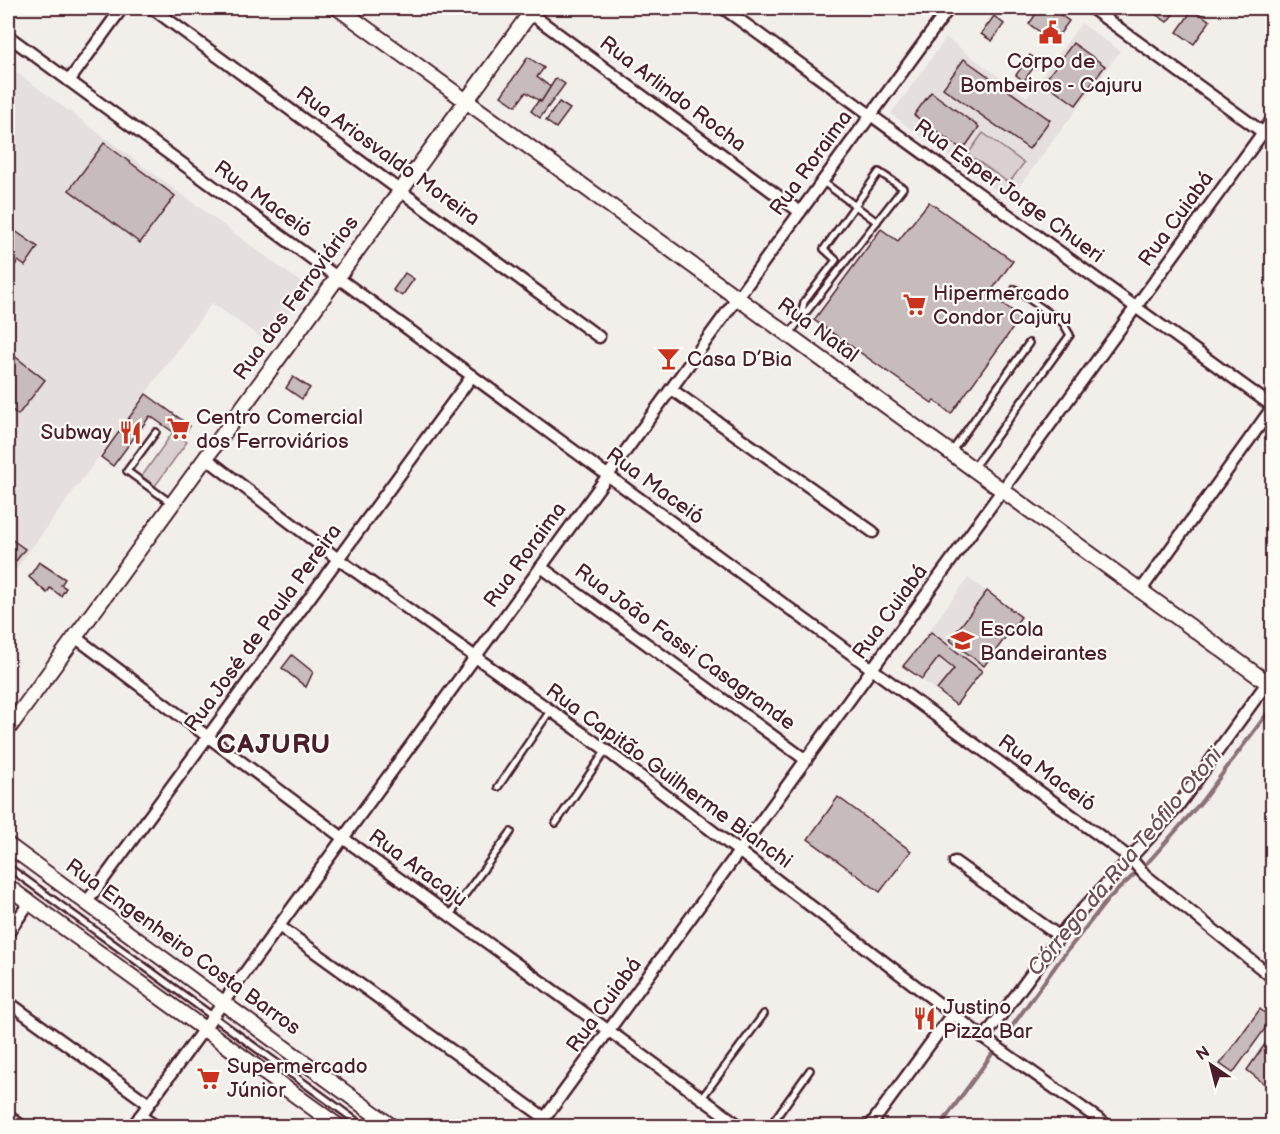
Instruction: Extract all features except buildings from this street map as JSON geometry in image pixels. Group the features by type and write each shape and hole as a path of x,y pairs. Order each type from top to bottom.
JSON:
{"street":[{"path":"69,81 122,8"},
{"name":"Rua Ariosvaldo Moreira","path":"152,8 600,336"},
{"name":"Rua Natal","path":"338,8 1271,682"},
{"name":"Rua Esper Jorge Chueri","path":"723,8 738,12 871,115 1272,407"},
{"name":"Rua Roraima","path":"132,1126 949,8"},
{"path":"1091,8 1268,136"},
{"name":"Rua dos Ferroviários","path":"8,729 402,189 529,9"},
{"name":"Rua Arlindo Rocha","path":"529,9 800,212"},
{"name":"Rua Maceió","path":"8,36 1130,858 1145,876 1271,973"},
{"name":"Rua Cuiabá","path":"542,1122 1136,307 1268,136 1272,120"},
{"name":"Rua José de Paula Pereira","path":"86,903 472,376"},
{"path":"671,389 873,532"},
{"path":"1141,590 1272,407"},
{"name":"Rua Capitão Guilherme Bianchi","path":"206,458 338,559 606,750 952,1014 1108,1126"},
{"name":"Rua João Fassi Casagrande","path":"541,567 806,760"},
{"name":"Rua Aracaju","path":"75,637 343,838 740,1126"},
{"path":"988,1040 1059,936 1174,810 1271,682"},
{"name":"Rua Engenheiro Costa Barros","path":"8,845 392,1126"},
{"path":"955,862 1059,936"},
{"path":"8,887 338,1126"},
{"path":"8,933 29,903"},
{"path":"279,926 542,1122"},
{"path":"8,1002 149,1104"},
{"path":"870,1126 952,1014"},
{"path":"8,1116 22,1126"},
{"path":"140,1116 156,1126"}],"lane":[{"path":"789,335 800,321 877,222 903,188 879,172 824,249 836,260 804,302 800,321"},
{"path":"822,182 877,222"},
{"path":"974,469 1070,335 1063,323 1015,289"},
{"path":"951,452 1029,343"},
{"path":"156,432 127,471 172,504"},
{"path":"498,787 550,711"},
{"path":"556,823 606,750"},
{"path":"450,915 511,832"},
{"path":"8,867 363,1126"},
{"path":"701,1099 764,1014"},
{"path":"770,1126 810,1070"}],"shaded area":[{"path":"1081,23 1120,51 1009,200 891,114 946,38 1027,97"},
{"path":"8,66 307,287 267,342 212,303 8,580"},
{"path":"983,133 1024,163 1009,183 968,154"},
{"path":"173,432 187,442 155,486 142,476"},
{"name":"Escola Bandeirantes","path":"968,578 1021,617 956,705 903,666"}],"waterway":[{"name":"Córrego da Rua Teófilo Otoni","path":"940,1126 1060,960 1109,898 1151,859 1202,801 1272,707"}],"place":[{"name":"Corpo de Bombeiros - Cajuru","path":"1051,33"},
{"name":"Hipermercado Condor Cajuru","path":"915,305"},
{"name":"Casa D’Bia","path":"669,359"},
{"name":"Centro Comercial dos Ferroviários","path":"178,429"},
{"name":"Subway","path":"130,432"},
{"name":"Escola Bandeirantes","path":"962,641"},
{"name":"Justino Pizza Bar","path":"925,1019"},
{"name":"Supermercado Júnior","path":"209,1078"}],"district":[{"name":"CAJURU","path":"274,745"}]}
